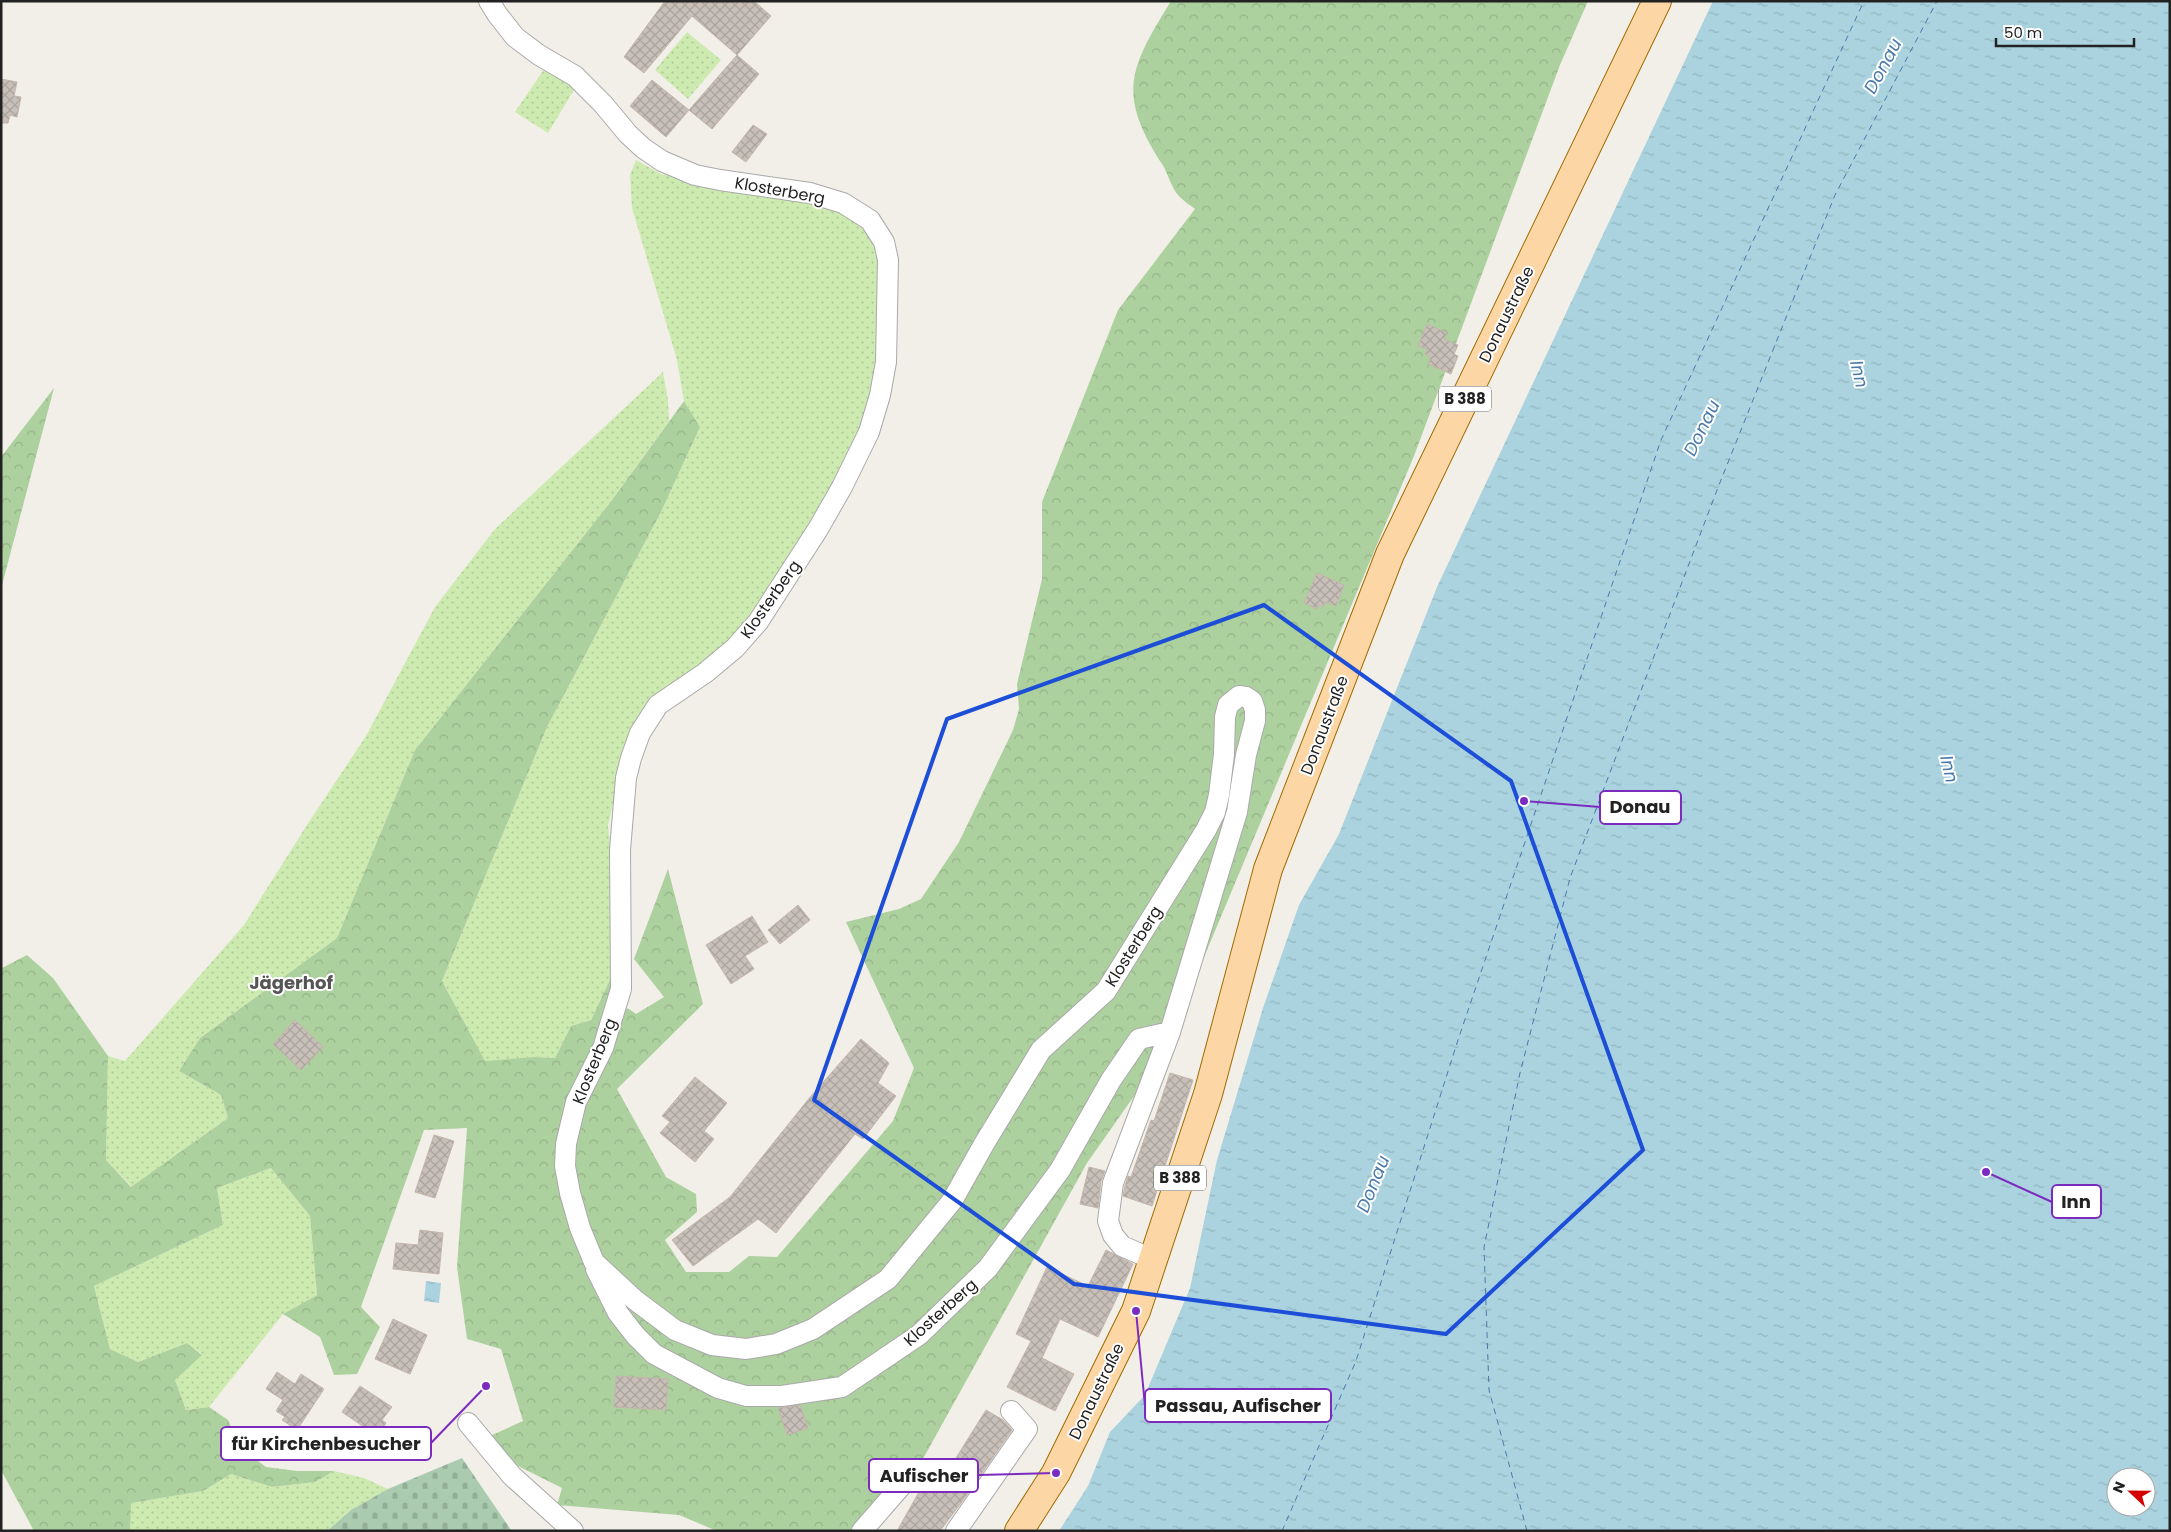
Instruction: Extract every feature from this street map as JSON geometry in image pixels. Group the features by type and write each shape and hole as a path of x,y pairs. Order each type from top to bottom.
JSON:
{"main road":[{"name":"Donaustraße","path":"1019,1531 1056,1473 1136,1311 1208,1094 1268,869 1390,554 1657,1"}],"street":[{"name":"Klosterberg","path":"489,1 515,38 539,55 575,76 642,148 662,161 695,175 810,193 829,198 858,211 870,220 884,242 888,260 886,362 880,396 869,432 842,487 818,529 758,622 735,648 705,673 658,705 640,732 626,778 620,850 621,989 602,1048 576,1102 566,1144 565,1166 580,1228 618,1313 635,1335 654,1354 718,1388 746,1396 782,1396 842,1387 919,1335 988,1268 1060,1170 1111,1080 1139,1039 1170,1032"},
{"name":"Klosterberg","path":"594,1262 635,1300 675,1330 712,1345 746,1349 776,1344 813,1329 888,1279 952,1201 1041,1050 1106,991 1174,882 1215,812 1222,777 1225,717 1228,705 1239,696 1246,697 1252,701 1255,710 1255,721 1246,756 1237,812 1170,1032 1113,1183 1108,1222 1113,1235 1122,1246 1154,1260"},
{"path":"956,1531 1027,1429 1011,1411"},
{"path":"468,1423 512,1476 573,1531"},
{"path":"862,1531 915,1470"}],"highlighted area":[{"path":"1264,605 1511,781 1643,1150 1446,1334 1074,1284 814,1100 947,719"}],"green space":[{"path":"1171,1 1588,1 1560,65 1414,456 1163,1055 1087,1163 924,1457 859,1531 717,1531 679,1515 557,1505 562,1488 510,1462 490,1436 523,1421 501,1349 467,1339 457,1267 467,1128 424,1130 361,1307 380,1327 357,1374 334,1375 320,1337 283,1314 317,1295 310,1216 271,1168 217,1188 223,1225 94,1286 110,1349 138,1362 187,1343 202,1355 175,1380 186,1410 209,1407 228,1420 241,1448 266,1467 297,1471 334,1471 315,1482 272,1487 231,1474 203,1491 131,1503 130,1531 34,1531 1,1470 2,968 27,955 53,978 108,1056 106,1160 131,1187 228,1118 221,1095 179,1071 200,1038 337,938 415,750 612,500 684,401 700,427 661,512 547,727 442,981 485,1061 534,1057 555,1058 571,1026 591,1020 614,971 612,1004 629,1009 636,1014 664,997 634,959 668,869 703,1004 617,1089 666,1177 696,1194 697,1212 665,1240 686,1272 729,1272 749,1256 777,1257 893,1121 914,1068 846,922 899,909 921,899 959,842 1013,730 1019,709 1017,684 1042,579 1042,502 1118,310 1195,209 1180,197 1173,188 1147,139 1138,118 1134,99 1134,81 1138,63 1157,24"},
{"path":"687,32 721,60 688,99 655,70"},
{"path":"545,68 575,88 548,133 515,112"},
{"path":"636,160 661,174 708,185 827,204 853,218 871,238 880,260 880,300 876,356 867,421 848,461 755,613 708,662 681,679 621,770 608,825 613,874 614,971 591,1020 571,1026 555,1058 534,1057 485,1062 442,981 547,727 661,512 700,427 684,401 677,360 632,208 630,175"},
{"path":"663,372 668,400 669,421 612,500 415,750 337,938 200,1038 179,1071 221,1095 228,1118 132,1187 106,1160 108,1056 125,1061 244,925 366,736 435,607 495,529"},
{"path":"54,388 1,589 1,457"},
{"path":"271,1168 310,1216 317,1295 283,1314 209,1407 186,1410 175,1380 202,1354 187,1343 138,1362 110,1349 94,1286 223,1225 217,1188"},
{"path":"462,1458 510,1531 327,1531 351,1510 388,1489"},
{"path":"334,1471 364,1478 388,1489 351,1510 327,1531 130,1531 130,1503 203,1491 231,1474 272,1487 315,1482"}],"water":[{"path":"1713,1 2170,1 2170,1531 1059,1531 1088,1486 1110,1432 1145,1395 1190,1288 1217,1160 1263,1008 1299,905 1339,834 1437,587"},
{"path":"426,1281 441,1283 439,1303 424,1301"}],"building":[{"path":"665,1 754,1 771,16 737,55 692,16 644,73 624,57"},
{"path":"737,55 759,74 712,129 689,110"},
{"path":"1,79 17,82 14,96 21,97 17,117 10,115 8,123 1,123"},
{"path":"652,80 689,110 666,137 630,106"},
{"path":"753,125 767,134 746,162 732,152"},
{"path":"1427,324 1447,333 1444,339 1458,345 1454,354 1458,356 1451,374 1428,364 1431,357 1425,354 1427,349 1418,346"},
{"path":"1317,573 1344,585 1336,606 1326,602 1323,607 1319,605 1317,609 1304,603"},
{"path":"798,905 810,920 780,944 768,930"},
{"path":"752,916 768,942 745,956 754,969 731,984 706,945"},
{"path":"295,1020 323,1047 301,1070 273,1044"},
{"path":"861,1039 889,1063 878,1083 896,1096 863,1139 855,1134 776,1233 758,1219 693,1266 672,1240 730,1197 811,1096"},
{"path":"1170,1073 1193,1080 1152,1206 1123,1196 1128,1176 1131,1177 1151,1120 1154,1121"},
{"path":"695,1077 727,1103 704,1131 714,1139 695,1162 660,1133 670,1122 662,1116"},
{"path":"434,1135 454,1141 435,1198 415,1192"},
{"path":"1089,1167 1105,1171 1101,1181 1098,1208 1080,1204"},
{"path":"420,1230 443,1233 439,1274 393,1269 396,1243 418,1245"},
{"path":"1106,1250 1133,1264 1098,1337 1060,1319 1042,1358 1074,1374 1055,1411 1007,1387 1031,1341 1016,1334 1047,1267 1088,1286"},
{"path":"393,1319 427,1335 410,1374 375,1359"},
{"path":"277,1372 295,1384 301,1374 324,1389 297,1430 282,1420 285,1417 276,1411 283,1400 266,1389"},
{"path":"616,1376 668,1379 666,1410 614,1407"},
{"path":"360,1386 392,1407 382,1420 386,1423 377,1436 342,1412"},
{"path":"800,1405 808,1428 787,1435 778,1408"},
{"path":"986,1410 1003,1420 1012,1430 961,1503 940,1531 897,1531 924,1483 936,1490"}],"ferry route":[{"path":"1282,1531 1356,1361 1458,1040 1661,440 1864,1"},
{"path":"1527,1531 1489,1390 1484,1247 1520,1073 1570,878 1717,490 1835,195 1937,1"}],"place":[{"name":"Donau","path":"1524,801"},
{"name":"Inn","path":"1986,1172"},
{"name":"Passau, Aufischer","path":"1136,1311"},
{"name":"für Kirchenbesucher","path":"486,1386"},
{"name":"Aufischer","path":"1056,1473"}],"district":[{"name":"Jägerhof","path":"291,983"}]}
